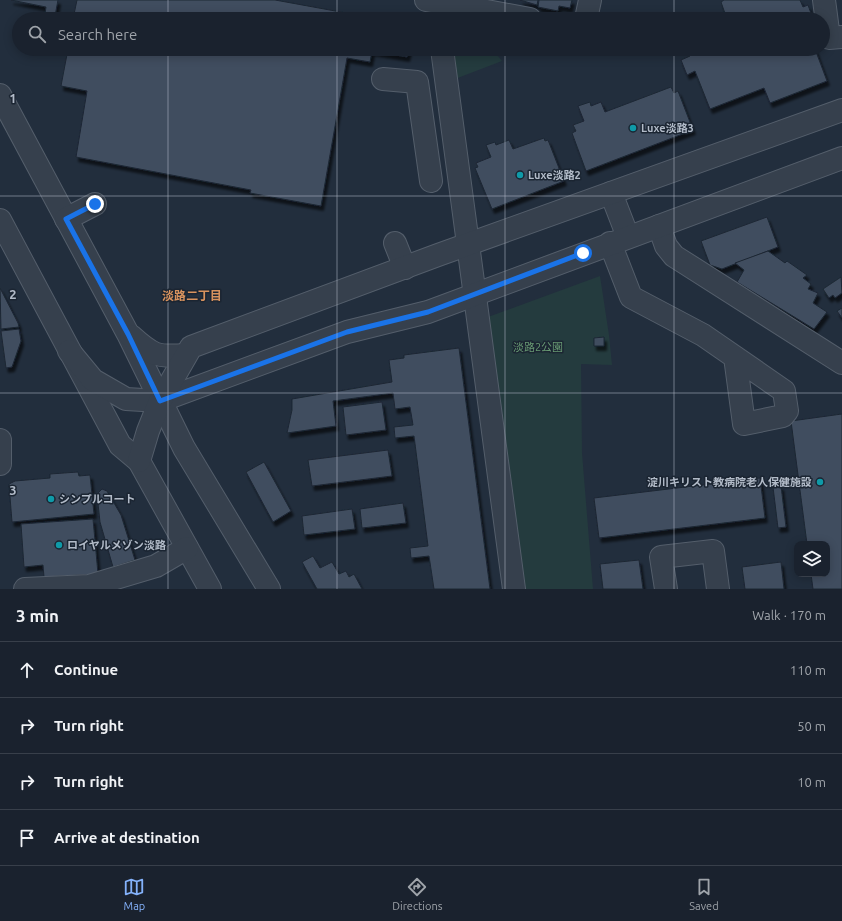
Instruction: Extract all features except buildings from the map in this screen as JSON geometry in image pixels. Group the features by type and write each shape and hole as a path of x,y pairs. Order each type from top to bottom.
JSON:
{"street":[{"path":"587,12 590,0"},
{"path":"824,0 826,12"},
{"path":"435,7 475,12"},
{"path":"830,38 842,37"},
{"path":"443,56 514,589"},
{"path":"384,79 417,82 430,181"},
{"path":"0,95 128,334 184,448 269,589"},
{"path":"139,461 160,401 191,347 842,110"},
{"path":"69,351 93,380 126,398 160,401 347,332 428,312 842,158"},
{"path":"611,193 631,297 703,335 735,357"},
{"path":"66,219 95,204"},
{"path":"1,225 120,445 139,461 210,589"},
{"path":"659,226 666,246 674,256 842,363"},
{"path":"395,243 405,268"},
{"path":"128,334 146,350 163,357 186,355"},
{"path":"0,440 0,464"},
{"path":"25,589 89,586 156,566 187,548"},
{"path":"666,589 661,557 713,551 718,589"}],"green space":[{"path":"452,56 498,56 502,61 455,79"},
{"name":"淡路2公園","path":"600,276 612,365 581,364 582,453 593,589 523,589 488,317"}],"place":[{"name":"Luxe淡路3","path":"633,128"},
{"name":"Luxe淡路2","path":"520,175"},
{"name":"淀川キリスト教病院老人保健施設","path":"820,482"},
{"name":"シンプルコート","path":"51,499"},
{"name":"ロイヤルメゾン淡路","path":"59,545"}],"district":[{"name":"淡路二丁目","path":"192,295"}],"route":[{"path":"95,204 66,219 128,334 160,401 347,332 428,312 583,253"}]}
